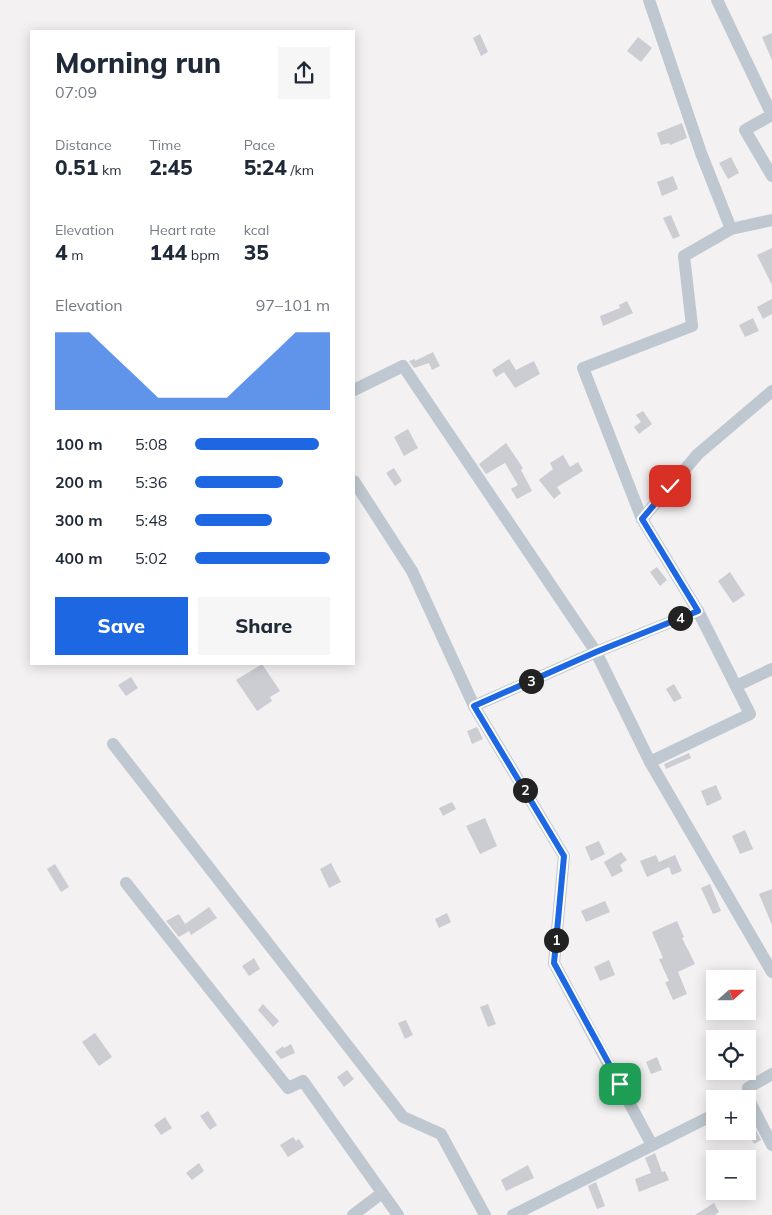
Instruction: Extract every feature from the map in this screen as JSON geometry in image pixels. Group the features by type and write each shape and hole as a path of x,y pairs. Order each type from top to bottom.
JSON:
{"street":[{"path":"649,0 701,153 731,230"},
{"path":"717,0 767,94 772,115 745,130 772,176"},
{"path":"650,762 750,714 698,611 642,519 583,368 692,326 684,256 731,230 772,220"},
{"path":"355,390 403,366 596,652 650,762 772,972"},
{"path":"642,519 698,454 772,391"},
{"path":"355,483 412,571 474,706 564,856 554,963 652,1145"},
{"path":"474,706 596,652 698,611"},
{"path":"736,686 772,669"},
{"path":"113,744 403,1117 441,1134 485,1215"},
{"path":"126,883 288,1088 303,1081 398,1215"},
{"path":"748,1090 748,1088 772,1074"},
{"path":"756,1115 772,1144"},
{"path":"513,1215 706,1118"},
{"path":"352,1215 382,1193"}],"building":[{"path":"772,33 772,60 762,37"},
{"path":"480,34 488,52 481,56 473,38"},
{"path":"638,37 652,48 641,62 627,51"},
{"path":"682,123 687,138 670,145 669,143 661,145 657,133"},
{"path":"731,157 739,173 728,179 719,163"},
{"path":"673,176 678,189 662,196 657,182"},
{"path":"671,215 680,236 673,239 663,218"},
{"path":"772,248 772,285 757,255"},
{"path":"772,299 772,314 763,319 757,307"},
{"path":"627,301 633,313 603,326 600,316 620,308 619,305"},
{"path":"753,318 759,331 745,337 739,325"},
{"path":"433,352 440,366 432,370 429,363 414,368 409,361 415,359 415,361"},
{"path":"509,359 516,370 534,361 540,374 515,388 504,372 496,377 492,370"},
{"path":"643,411 652,424 639,434 634,427 641,422 636,415"},
{"path":"408,429 418,448 404,456 394,437"},
{"path":"506,443 523,468 521,470 532,491 517,499 511,489 518,485 505,463 486,474 479,464"},
{"path":"563,455 570,467 578,462 583,471 557,487 561,493 554,499 539,480 553,469 550,463"},
{"path":"394,468 402,481 395,486 386,473"},
{"path":"657,567 667,580 660,586 650,572"},
{"path":"730,572 745,595 733,603 718,581"},
{"path":"263,665 280,691 270,697 272,701 257,711 236,680"},
{"path":"131,677 138,688 126,696 118,685"},
{"path":"674,684 682,698 674,702 666,689"},
{"path":"477,727 483,739 472,744 467,731"},
{"path":"689,753 691,758 666,769 664,764"},
{"path":"716,785 722,799 707,806 701,791"},
{"path":"452,802 456,809 443,816 439,808"},
{"path":"485,818 497,846 480,854 466,826"},
{"path":"745,830 753,849 740,854 732,836"},
{"path":"599,841 605,854 591,861 585,847"},
{"path":"621,852 627,860 620,865 623,871 612,877 604,862"},
{"path":"656,855 659,862 675,855 682,871 672,875 669,867 647,877 640,861"},
{"path":"331,863 341,882 329,888 320,869"},
{"path":"55,864 69,887 61,892 47,869"},
{"path":"710,884 721,911 713,914 701,888"},
{"path":"772,889 772,925 759,894"},
{"path":"605,901 610,912 586,922 581,911"},
{"path":"209,907 217,918 191,935 189,931 179,937 166,921 179,914 185,924"},
{"path":"447,913 451,922 439,928 435,919"},
{"path":"677,921 684,937 682,938 695,964 678,972 687,994 673,1000 665,982 669,981 659,959 663,958 652,932"},
{"path":"254,958 260,969 249,976 242,966"},
{"path":"609,960 615,975 600,981 594,967"},
{"path":"263,1004 279,1021 273,1027 258,1010"},
{"path":"488,1004 496,1024 488,1027 480,1007"},
{"path":"406,1020 413,1035 405,1039 398,1023"},
{"path":"95,1033 112,1057 99,1066 82,1042"},
{"path":"291,1044 295,1053 281,1059 275,1052 283,1046 284,1048"},
{"path":"657,1057 662,1070 651,1074 646,1062"},
{"path":"347,1070 354,1079 344,1087 337,1077"},
{"path":"208,1111 217,1125 210,1130 200,1116"},
{"path":"165,1117 172,1128 161,1135 154,1125"},
{"path":"756,1131 761,1140 754,1144 752,1140 756,1140"},
{"path":"293,1137 296,1141 299,1139 304,1147 288,1157 280,1145"},
{"path":"655,1153 662,1172 665,1171 669,1180 639,1192 635,1179 651,1173 645,1158"},
{"path":"199,1163 204,1171 192,1180 186,1173"},
{"path":"528,1165 534,1178 506,1191 501,1180"},
{"path":"596,1182 605,1206 597,1209 588,1186"},
{"path":"714,1203 719,1212 715,1215 695,1215"}],"route":[{"path":"620,1084 554,963 564,856 474,706 596,652 698,611 642,519 670,486"}]}
